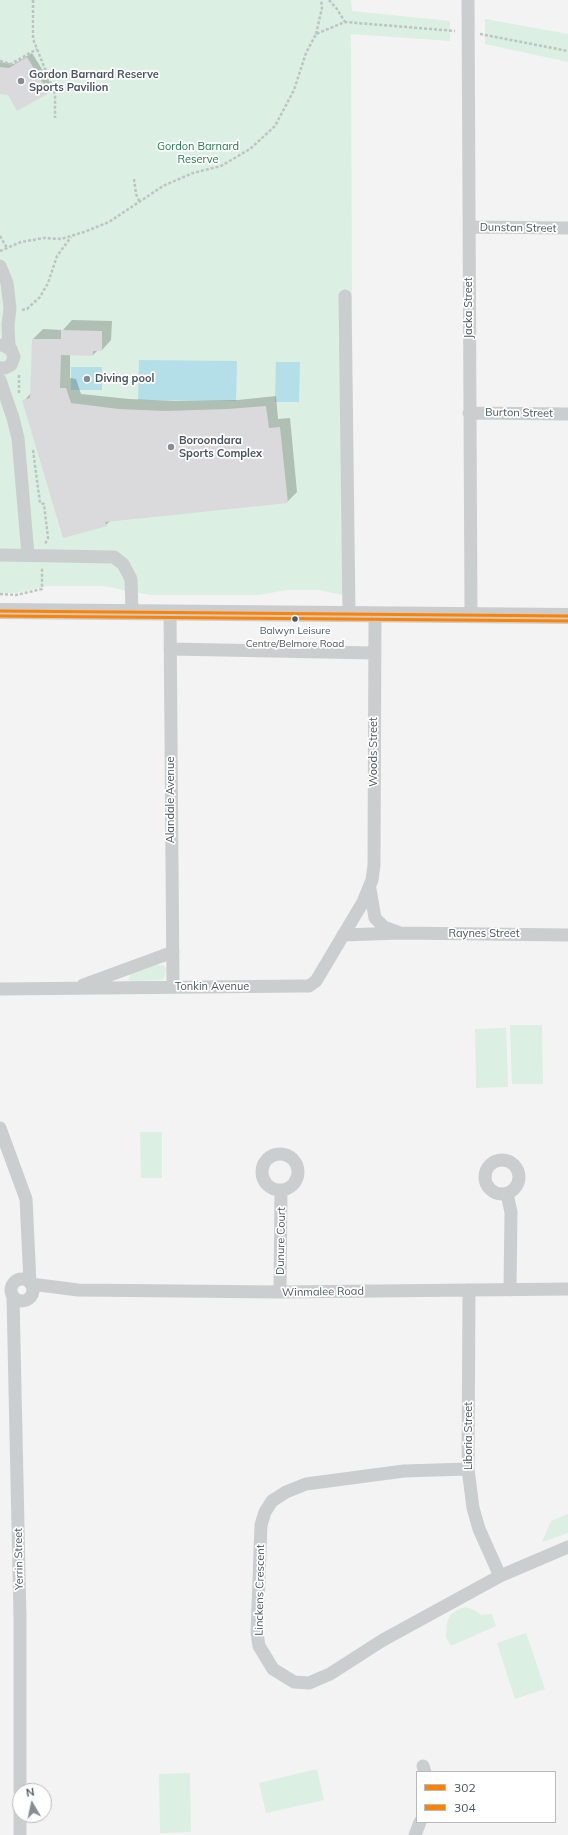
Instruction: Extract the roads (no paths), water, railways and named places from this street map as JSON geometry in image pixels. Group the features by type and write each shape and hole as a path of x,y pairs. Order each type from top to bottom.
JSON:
{"main road":[{"path":"0,611 568,616"}],"street":[{"name":"Jacka Street","path":"468,0 471,615"},
{"name":"Dunstan Street","path":"469,227 568,228"},
{"path":"0,266 7,283 10,308 3,345 14,354 14,360 3,377 18,438 28,555"},
{"path":"345,296 349,614"},
{"name":"Burton Street","path":"470,413 568,414"},
{"path":"0,555 114,557 126,568 131,579 132,612"},
{"name":"Alandale Avenue","path":"170,613 173,987"},
{"name":"Woods Street","path":"370,890 374,865 375,614"},
{"path":"170,649 375,652"},
{"name":"Raynes Street","path":"370,890 373,912 379,923 400,933"},
{"name":"Tonkin Avenue","path":"0,989 309,986 320,976 370,890"},
{"name":"Raynes Street","path":"343,935 400,933 568,934"},
{"path":"74,988 172,952"},
{"name":"Yerrin Street","path":"0,1128 26,1199 27,1248 17,1290 15,1327 21,1698 20,1783"},
{"name":"Dunure Court","path":"280,1292 281,1190"},
{"path":"507,1194 511,1212 510,1290"},
{"name":"Winmalee Road","path":"17,1290 280,1292 568,1289"},
{"name":"Liboria Street","path":"469,1290 468,1469 473,1508 479,1528 500,1576"},
{"name":"Linckens Crescent","path":"468,1469 404,1471 306,1484 286,1492 272,1501 265,1512 261,1525 257,1633 259,1646 273,1670 294,1682 309,1682 330,1674 395,1633 500,1576 568,1547"},
{"path":"20,1823 20,1835"},
{"path":"415,1835 420,1823"}],"water":[{"path":"139,360 237,361 236,401 138,400"},
{"path":"276,362 300,362 299,402 275,402"},
{"name":"Diving pool","path":"71,367 102,367 102,390 71,390"}],"place":[{"name":"Gordon Barnard Reserve Sports Pavilion","path":"21,81"},
{"name":"Diving pool","path":"87,379"},
{"name":"Boroondara Sports Complex","path":"171,447"},
{"name":"Balwyn Leisure Centre/Belmore Road","path":"295,619"}],"park label":[{"name":"Gordon Barnard Reserve","path":"198,153"}]}
